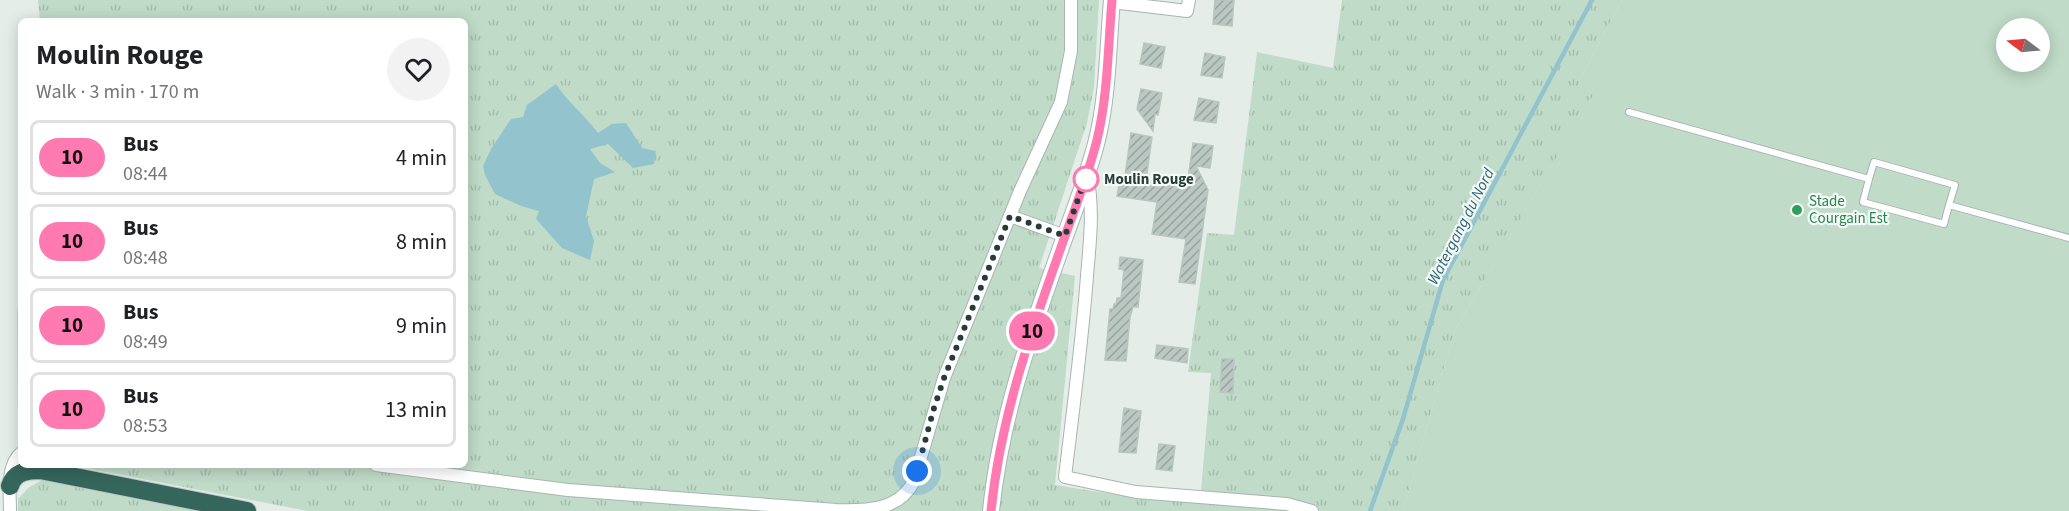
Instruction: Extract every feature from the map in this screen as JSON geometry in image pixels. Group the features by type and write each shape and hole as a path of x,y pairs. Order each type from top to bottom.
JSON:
{"highway":[{"path":"10,486 12,480 20,473 40,470 247,511"}],"main road":[{"path":"991,511 1001,441 1015,383 1087,174 1101,116 1112,1"}],"street":[{"path":"399,468 568,490 836,510 872,509 890,505 905,495 914,481 944,378 1064,91 1071,51 1071,0"},
{"path":"1112,1 1187,11 1189,0"},
{"path":"1087,174 1092,200 1089,249 1065,477 1136,492 1287,504 1312,511"},
{"path":"1010,216 1065,236"},
{"path":"10,511 10,486 14,463 18,457"}],"lane":[{"path":"1629,112 1869,179"},
{"path":"1874,162 1955,185 1949,205 1944,224 1863,202 1874,162"},
{"path":"1949,205 2069,238"}],"green space":[{"path":"38,0 1099,0 1094,87 1087,123 1039,268 1075,276 1055,485 1150,500 1200,503 1211,373 1188,372 1207,233 1234,235 1257,52 1333,68 1342,0 1622,0 1579,81 1596,91 1455,330 1403,511 308,511 86,468 468,468 468,18 40,18"},
{"name":"Stade Courgain Est","path":"1622,0 2069,0 2069,511 1403,511 1455,330 1595,92 1579,81"},
{"path":"18,306 18,429 17,314"},
{"path":"44,479 205,511 18,511 18,499 28,488"}],"water":[{"path":"556,84 598,133 612,124 626,123 642,148 656,151 654,164 633,168 608,144 590,149 600,163 615,172 594,179 586,216 594,241 590,260 562,248 536,219 539,211 521,206 495,194 483,166 491,149 511,119 523,117 527,105"}],"building":[{"path":"1215,0 1234,0 1232,26 1213,24"},
{"path":"1144,43 1165,47 1161,68 1140,64"},
{"path":"1205,53 1225,57 1222,78 1201,75"},
{"path":"1141,89 1162,93 1158,115 1155,114 1153,131 1137,109"},
{"path":"1199,98 1219,102 1216,123 1194,120"},
{"path":"1131,133 1152,137 1146,180 1171,184 1187,186 1193,143 1213,146 1210,168 1196,166 1208,190 1195,284 1179,282 1186,239 1152,234 1157,202 1117,196 1121,175 1125,176"},
{"path":"1120,257 1143,260 1138,307 1133,307 1130,317 1126,361 1105,360 1110,309 1113,309 1117,298 1121,298 1124,270 1119,269"},
{"path":"1157,345 1188,349 1187,363 1155,358"},
{"path":"1222,359 1234,359 1233,393 1220,392"},
{"path":"1124,408 1141,411 1136,453 1119,452"},
{"path":"1159,444 1175,446 1172,471 1156,469"}],"waterway":[{"name":"Watergang du Nord","path":"1370,511 1403,419 1443,280 1592,0"}],"bus line":[{"name":"10","path":"991,511 1001,441 1015,383 1087,174 1100,127 1112,0"}],"place":[{"name":"Moulin Rouge","path":"1086,179"},
{"name":"Stade Courgain Est","path":"1797,210"}],"route":[{"path":"917,471 944,378 1010,216 1065,236 1087,174 1086,179"}]}
